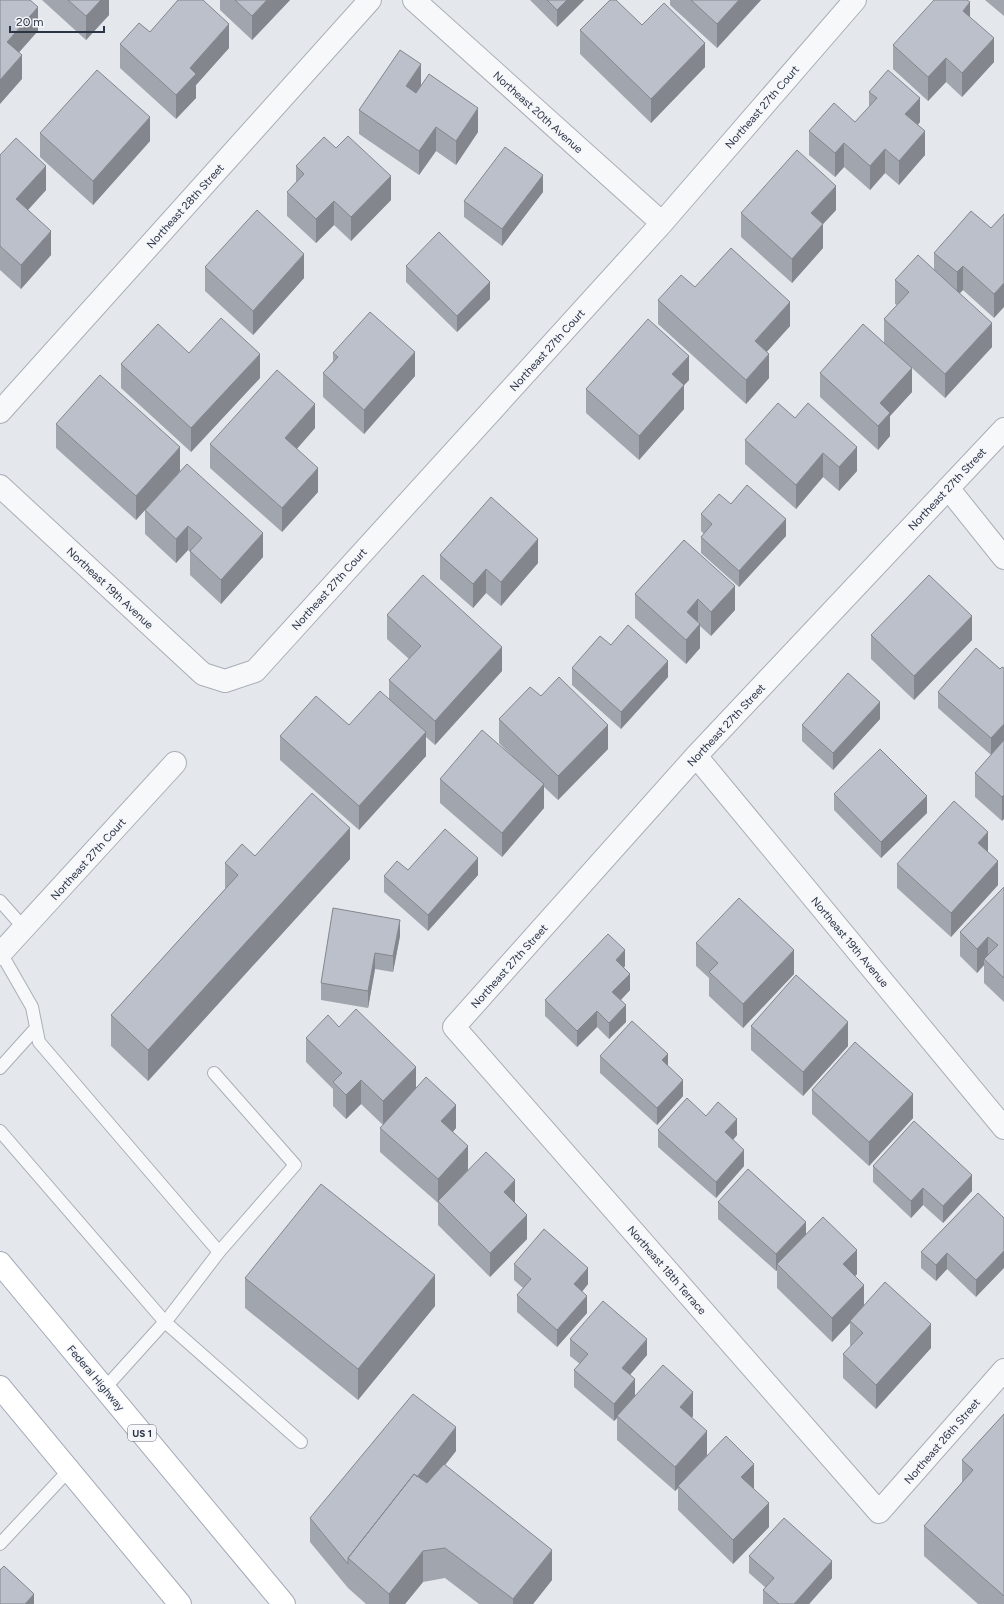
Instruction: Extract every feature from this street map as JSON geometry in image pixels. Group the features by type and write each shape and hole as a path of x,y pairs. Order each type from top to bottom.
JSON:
{"main road":[{"name":"Federal Highway","path":"0,1263 284,1604"},
{"path":"0,1280 21,1288"},
{"path":"0,1387 180,1604"}],"street":[{"name":"Northeast 28th Street","path":"0,412 370,0"},
{"name":"Northeast 20th Avenue","path":"414,0 662,223"},
{"name":"Northeast 27th Court","path":"225,681 255,671 662,223 855,0"},
{"name":"Northeast 27th Street","path":"454,1027 696,756 1004,429"},
{"name":"Northeast 19th Avenue","path":"0,486 203,674 225,681"},
{"path":"948,488 1004,558"},
{"name":"Northeast 19th Avenue","path":"696,756 1004,1128"},
{"name":"Northeast 27th Court","path":"1,953 175,763"},
{"name":"Northeast 18th Terrace","path":"454,1027 879,1512"},
{"name":"Northeast 26th Street","path":"879,1512 1004,1370"}],"lane":[{"path":"0,901 24,928"},
{"path":"1,953 32,1007 39,1042 219,1252"},
{"path":"0,1068 36,1028"},
{"path":"105,1388 165,1322 219,1252 294,1166 214,1073"},
{"path":"0,1131 165,1322 301,1442"},
{"path":"1,1541 69,1470"}],"building":[{"path":"0,0 30,0 38,7 7,42 22,55 0,80"},
{"path":"68,0 101,0 86,16"},
{"path":"178,0 203,0 229,24 190,68 196,74 176,95 120,44 139,23 150,32"},
{"path":"235,0 267,0 252,16"},
{"path":"547,0 567,0 557,10"},
{"path":"610,0 616,0 642,25 664,3 705,43 651,99 580,30"},
{"path":"691,0 739,0 717,24"},
{"path":"934,0 967,0 970,2 963,11 994,38 962,73 946,58 928,77 893,45"},
{"path":"400,50 421,64 406,86 416,93 429,74 478,108 456,141 436,127 419,151 359,110"},
{"path":"97,70 150,117 93,181 40,133"},
{"path":"888,70 920,98 905,114 925,131 899,161 885,149 870,166 844,143 835,153 809,131 834,103 855,122 877,98 869,92"},
{"path":"348,136 391,176 351,217 334,201 316,219 287,192 304,174 296,166 324,137 336,148"},
{"path":"16,138 46,166 16,199 51,231 21,265 0,246 0,155"},
{"path":"505,147 543,175 502,229 464,201"},
{"path":"797,150 836,186 811,213 823,224 792,259 741,213"},
{"path":"257,210 304,254 253,311 205,267"},
{"path":"971,211 991,228 1004,214 1004,283 994,294 963,266 957,272 934,253"},
{"path":"439,232 490,282 457,316 406,266"},
{"path":"731,248 790,302 755,341 769,354 746,380 658,300 681,275 695,287"},
{"path":"918,255 992,323 945,374 884,319 909,292 895,280"},
{"path":"370,312 415,352 364,410 323,373 338,357 333,353"},
{"path":"221,318 260,354 191,428 121,364 158,324 189,353"},
{"path":"648,319 689,356 672,374 684,385 639,436 586,389"},
{"path":"863,324 912,368 880,403 890,413 878,426 820,373"},
{"path":"277,370 315,404 285,438 318,468 282,508 210,444"},
{"path":"100,375 180,447 136,496 56,424"},
{"path":"778,403 795,418 808,403 857,447 839,467 823,453 796,485 745,440"},
{"path":"187,464 263,533 221,580 190,551 202,538 188,526 176,539 145,510"},
{"path":"747,485 786,519 739,571 701,537 712,524 701,514 719,494 731,504"},
{"path":"491,497 538,539 501,582 486,569 473,584 440,555"},
{"path":"684,540 735,586 711,612 698,599 687,612 700,624 686,640 635,594"},
{"path":"423,575 502,647 435,721 389,680 421,646 387,615"},
{"path":"929,575 972,616 914,676 871,635"},
{"path":"628,625 668,661 621,712 572,668 600,636 611,645"},
{"path":"976,648 1000,669 1002,667 1004,668 1004,724 991,738 938,692"},
{"path":"848,673 880,702 833,753 802,725"},
{"path":"559,677 608,725 558,776 499,719 530,687 541,696"},
{"path":"380,691 426,732 359,806 280,736 316,696 349,725"},
{"path":"482,730 544,784 502,833 440,779"},
{"path":"1004,740 1004,795 1002,797 975,773"},
{"path":"880,749 927,796 881,842 834,794"},
{"path":"312,793 350,828 148,1050 111,1015 238,875 225,863 242,844 255,856"},
{"path":"954,801 988,832 978,843 998,861 951,913 897,864"},
{"path":"445,829 478,858 428,915 384,876 397,861 408,870"},
{"path":"1004,887 1004,978 984,959 998,945 988,937 977,949 960,932"},
{"path":"739,898 794,950 743,1004 709,972 718,963 696,943"},
{"path":"333,908 400,920 393,956 375,953 368,991 321,983"},
{"path":"608,934 625,950 616,960 630,974 612,992 626,1005 609,1023 597,1011 577,1031 545,1000"},
{"path":"796,975 848,1022 803,1072 751,1026"},
{"path":"356,1009 416,1067 383,1101 361,1080 346,1095 333,1082 342,1073 306,1038 328,1015 339,1027"},
{"path":"632,1021 668,1054 662,1060 683,1080 657,1108 600,1056"},
{"path":"855,1042 913,1094 869,1142 812,1090"},
{"path":"426,1077 456,1105 441,1121 468,1146 438,1179 380,1128"},
{"path":"687,1098 706,1116 718,1102 737,1119 725,1132 744,1150 716,1182 658,1130"},
{"path":"914,1121 972,1175 943,1206 923,1188 911,1201 873,1166"},
{"path":"486,1152 515,1180 504,1192 527,1215 490,1253 438,1201"},
{"path":"748,1169 806,1222 776,1254 718,1202"},
{"path":"321,1184 435,1275 358,1369 245,1278"},
{"path":"978,1193 1004,1218 1004,1251 976,1280 947,1253 936,1265 921,1252"},
{"path":"823,1217 857,1250 843,1264 864,1285 832,1318 777,1264"},
{"path":"544,1229 588,1268 574,1284 587,1296 557,1330 517,1295 531,1279 514,1264"},
{"path":"885,1282 931,1324 876,1385 843,1354 863,1333 850,1321"},
{"path":"603,1301 647,1339 622,1368 635,1379 614,1404 574,1370 588,1354 570,1339"},
{"path":"663,1365 693,1392 680,1407 707,1431 675,1467 617,1416"},
{"path":"413,1394 456,1427 417,1477 414,1474 348,1558 348,1564 310,1518"},
{"path":"1004,1414 1004,1596 924,1526 973,1470 962,1460"},
{"path":"726,1436 754,1464 741,1477 769,1503 733,1540 678,1486"},
{"path":"444,1464 552,1550 513,1599 445,1548 423,1551 389,1594 348,1558 414,1474 427,1483"},
{"path":"784,1518 832,1561 794,1604 779,1604 763,1590 774,1578 749,1556"},
{"path":"4,1566 34,1594 25,1604 0,1604 0,1570"}]}
